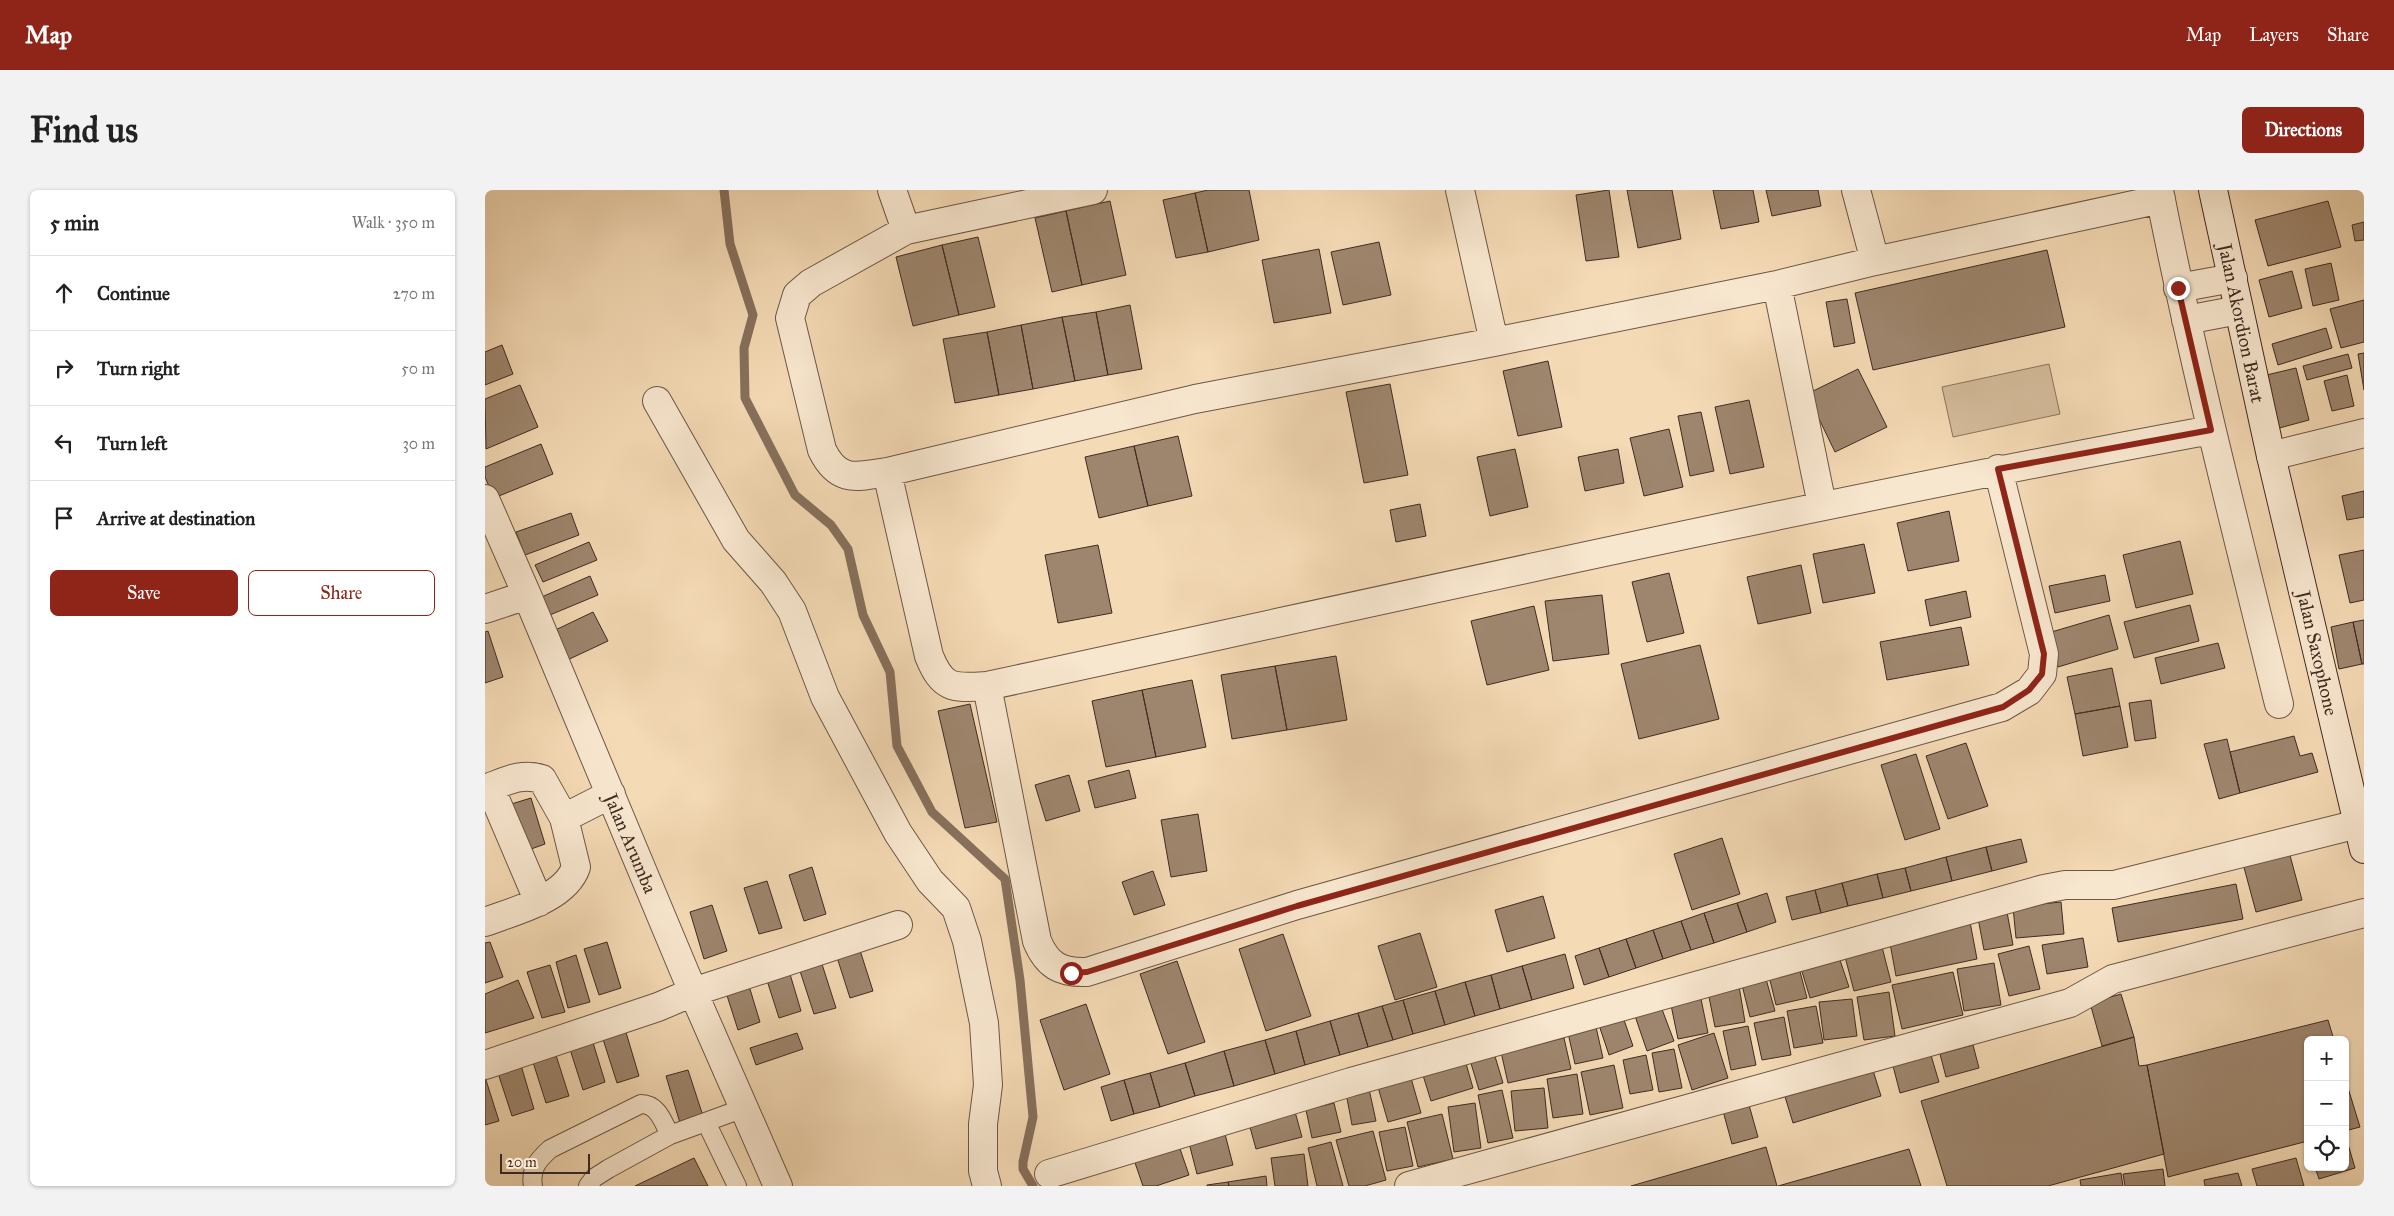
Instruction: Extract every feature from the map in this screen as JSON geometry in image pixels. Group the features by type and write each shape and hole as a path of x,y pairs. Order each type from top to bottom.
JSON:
{"street":[{"path":"892,190 905,230"},
{"path":"1093,190 905,230 811,283 797,295 790,318 822,450 829,464 840,473 858,477 887,472 1195,398 1494,342 1777,285 2160,194 2178,288 2211,430 2279,704"},
{"path":"1460,190 1494,342"},
{"path":"1856,190 1875,261"},
{"name":"Jalan Akordion Barat","path":"2213,190 2271,456"},
{"path":"2178,288 2233,278"},
{"path":"1777,285 1821,505"},
{"path":"2186,320 2239,310"},
{"path":"657,401 736,540 773,582 792,611 825,697 898,833 930,881 956,908 967,941 984,1023 987,1085 983,1124 983,1171 987,1186"},
{"path":"887,472 929,656 937,675 947,684 962,687 987,686 1821,505 1998,469 2211,430"},
{"path":"2271,456 2364,433"},
{"name":"Jalan Saxophone","path":"2271,456 2362,842"},
{"path":"987,686 1037,940 1042,952 1050,962 1071,973 1087,972 1297,906 2003,707 2029,690 2042,674 2044,654 1998,469"},
{"name":"Jalan Arumba","path":"485,499 693,992 778,1186"},
{"path":"485,610 527,595"},
{"path":"485,922 539,902 567,884 576,867 564,818 542,779 530,776 517,776 488,788 539,902"},
{"path":"564,818 611,794"},
{"path":"1049,1174 1351,1082 2044,889 2065,885 2114,885 2362,842"},
{"path":"1409,1186 2070,1003 2113,978 2364,913"},
{"path":"485,1066 658,1007 693,992 898,925"}],"lane":[{"path":"533,1186 533,1168 539,1158 550,1149 641,1104 647,1104 657,1112 670,1135"},
{"path":"588,1186 594,1178 608,1169 670,1135 744,1108"},
{"path":"706,1122 737,1186"}],"shaded area":[{"path":"2049,364 2060,414 1953,437 1942,387"}],"building":[{"path":"1208,190 1249,190 1259,240 1208,252 1195,193"},
{"path":"1609,190 1619,257 1586,261 1576,195"},
{"path":"1627,190 1672,190 1681,239 1638,248"},
{"path":"1713,190 1753,190 1759,222 1721,229"},
{"path":"1766,190 1818,190 1821,206 1772,216"},
{"path":"1195,193 1208,252 1176,258 1163,200"},
{"path":"1110,201 1126,275 1082,285 1066,211"},
{"path":"2328,201 2341,247 2268,266 2255,220"},
{"path":"1066,211 1082,285 1052,292 1035,218"},
{"path":"2364,222 2364,240 2355,241 2352,225"},
{"path":"978,237 995,307 959,315 942,245"},
{"path":"1379,242 1391,295 1343,305 1331,252"},
{"path":"942,245 959,315 913,326 896,257"},
{"path":"1319,249 1331,313 1274,323 1262,260"},
{"path":"2047,250 2065,327 1873,370 1855,293"},
{"path":"2331,263 2339,300 2313,306 2305,269"},
{"path":"2292,271 2302,308 2269,317 2259,280"},
{"path":"1847,299 1855,343 1834,347 1826,302"},
{"path":"2364,300 2364,342 2341,348 2330,309"},
{"path":"1130,305 1142,369 1108,375 1096,312"},
{"path":"1096,312 1108,375 1075,381 1062,317"},
{"path":"1062,317 1075,381 1033,389 1021,325"},
{"path":"1021,325 1033,389 999,395 987,332"},
{"path":"2326,328 2332,348 2278,365 2272,344"},
{"path":"987,332 999,395 955,403 943,339"},
{"path":"502,345 513,374 485,385 485,352"},
{"path":"2364,353 2364,390 2358,354"},
{"path":"2348,354 2352,368 2307,380 2303,366"},
{"path":"1548,361 1562,427 1518,436 1503,371"},
{"path":"2296,368 2309,420 2272,430 2258,377"},
{"path":"1858,369 1887,427 1835,452 1807,394"},
{"path":"2347,375 2354,406 2332,411 2324,381"},
{"path":"1390,384 1408,475 1364,483 1346,392"},
{"path":"520,385 538,427 486,449 485,399"},
{"path":"1749,400 1764,467 1730,474 1715,407"},
{"path":"1701,412 1714,471 1690,476 1678,416"},
{"path":"1669,429 1683,487 1644,496 1630,438"},
{"path":"1178,436 1192,496 1148,506 1134,446"},
{"path":"541,444 553,474 494,498 485,477 485,467"},
{"path":"1134,446 1148,506 1099,518 1085,457"},
{"path":"1515,449 1528,507 1490,516 1477,457"},
{"path":"1618,449 1624,483 1585,491 1578,457"},
{"path":"2364,491 2364,517 2347,520 2342,496"},
{"path":"1420,504 1426,536 1396,542 1390,510"},
{"path":"1949,511 1959,561 1908,571 1897,523"},
{"path":"571,513 579,535 525,555 516,532"},
{"path":"2180,541 2193,594 2136,608 2123,555"},
{"path":"589,542 597,560 543,582 535,565"},
{"path":"1864,544 1875,593 1823,603 1813,554"},
{"path":"1098,545 1112,613 1058,623 1045,555"},
{"path":"2364,550 2364,600 2350,603 2339,555"},
{"path":"1801,565 1811,613 1758,624 1747,577"},
{"path":"1669,573 1684,633 1647,642 1632,582"},
{"path":"2105,575 2110,601 2055,613 2049,586"},
{"path":"590,576 598,595 545,617 537,599"},
{"path":"1966,591 1971,617 1930,626 1925,600"},
{"path":"1602,595 1609,654 1553,661 1545,601"},
{"path":"2190,605 2199,641 2134,658 2124,622"},
{"path":"1534,606 1549,670 1487,685 1471,621"},
{"path":"593,612 608,641 561,663 547,634"},
{"path":"2109,615 2118,649 2058,667 2048,633"},
{"path":"2364,620 2364,664 2362,664 2353,622"},
{"path":"2353,622 2362,664 2339,669 2331,627"},
{"path":"1961,627 1969,665 1887,680 1880,642"},
{"path":"488,631 503,677 485,683 485,632"},
{"path":"2218,643 2225,668 2161,684 2155,658"},
{"path":"1700,645 1719,719 1639,739 1621,664"},
{"path":"1336,656 1347,720 1287,730 1275,666"},
{"path":"1275,666 1287,730 1232,739 1221,675"},
{"path":"2112,668 2120,706 2075,714 2067,677"},
{"path":"1192,680 1206,747 1156,757 1142,690"},
{"path":"1142,690 1156,757 1106,767 1092,701"},
{"path":"2151,700 2156,738 2135,741 2129,703"},
{"path":"970,704 997,822 965,828 938,711"},
{"path":"2120,706 2128,747 2083,756 2075,714"},
{"path":"2294,736 2300,756 2312,753 2318,772 2240,793 2230,752"},
{"path":"2227,739 2240,793 2219,799 2204,744"},
{"path":"1966,743 1988,806 1948,819 1926,756"},
{"path":"1916,754 1940,829 1905,840 1881,765"},
{"path":"1129,770 1136,798 1095,808 1088,781"},
{"path":"1069,775 1080,811 1046,821 1035,785"},
{"path":"531,798 545,844 523,852 508,805"},
{"path":"1198,814 1207,871 1171,877 1161,820"},
{"path":"1722,838 1740,894 1692,910 1674,854"},
{"path":"2021,839 2027,862 1992,871 1986,847"},
{"path":"1986,847 1992,871 1952,881 1946,857"},
{"path":"2288,848 2302,900 2256,912 2242,860"},
{"path":"1946,857 1952,881 1911,891 1905,868"},
{"path":"812,867 826,914 804,921 789,875"},
{"path":"1905,868 1911,891 1883,898 1877,874"},
{"path":"1153,871 1165,905 1134,915 1122,882"},
{"path":"1877,874 1883,898 1848,906 1842,883"},
{"path":"767,881 782,928 759,934 744,888"},
{"path":"1842,883 1848,906 1821,913 1815,890"},
{"path":"2236,884 2243,919 2118,942 2112,908"},
{"path":"1815,890 1821,913 1792,920 1786,897"},
{"path":"1767,893 1776,922 1747,932 1737,903"},
{"path":"1543,896 1555,938 1507,952 1495,910"},
{"path":"2061,902 2064,934 2016,938 2013,907"},
{"path":"1737,903 1747,932 1714,943 1704,913"},
{"path":"712,905 727,951 704,959 690,912"},
{"path":"2007,912 2013,945 1984,950 1978,918"},
{"path":"1704,913 1714,943 1691,950 1681,921"},
{"path":"1681,921 1691,950 1663,959 1653,930"},
{"path":"1970,922 1977,959 1896,976 1889,938"},
{"path":"1653,930 1663,959 1636,968 1626,939"},
{"path":"1420,933 1437,987 1395,1000 1378,946"},
{"path":"1283,934 1311,1016 1266,1031 1239,949"},
{"path":"2083,938 2088,967 2047,974 2042,945"},
{"path":"1626,939 1636,968 1609,977 1599,948"},
{"path":"1880,939 1891,982 1854,991 1843,949"},
{"path":"490,942 503,977 485,983 485,943"},
{"path":"607,942 621,988 599,995 584,949"},
{"path":"858,944 873,991 850,998 835,951"},
{"path":"2029,946 2040,989 2009,996 1998,954"},
{"path":"1599,948 1609,977 1584,985 1575,956"},
{"path":"1565,954 1574,988 1532,1000 1522,966"},
{"path":"1838,954 1849,987 1810,998 1800,965"},
{"path":"576,955 590,1002 568,1008 556,962"},
{"path":"821,961 836,1008 814,1014 799,968"},
{"path":"1177,961 1205,1042 1168,1054 1140,974"},
{"path":"1994,963 2001,1005 1964,1011 1957,969"},
{"path":"787,964 801,1011 779,1018 764,971"},
{"path":"1798,964 1807,998 1776,1005 1768,972"},
{"path":"550,965 565,1012 542,1018 527,972"},
{"path":"1522,966 1532,1000 1500,1009 1491,975"},
{"path":"1953,972 1963,1015 1902,1029 1892,985"},
{"path":"1491,975 1500,1009 1475,1016 1465,982"},
{"path":"746,976 760,1022 738,1030 723,983"},
{"path":"1766,979 1775,1011 1750,1017 1742,985"},
{"path":"518,980 534,1018 485,1033 485,994"},
{"path":"1465,982 1475,1016 1445,1025 1435,991"},
{"path":"1739,986 1745,1022 1715,1027 1708,992"},
{"path":"1435,991 1445,1025 1413,1034 1403,1000"},
{"path":"1889,992 1895,1036 1864,1040 1857,997"},
{"path":"2121,994 2134,1037 2102,1046 2090,1003"},
{"path":"1701,999 1708,1033 1678,1039 1671,1005"},
{"path":"1852,999 1857,1036 1824,1040 1819,1002"},
{"path":"1403,1000 1413,1034 1393,1040 1382,1006"},
{"path":"1086,1004 1110,1074 1064,1090 1040,1020"},
{"path":"1660,1004 1674,1041 1647,1051 1634,1013"},
{"path":"1382,1006 1393,1040 1368,1047 1358,1013"},
{"path":"1816,1006 1823,1043 1794,1048 1787,1011"},
{"path":"1358,1013 1368,1047 1340,1055 1330,1021"},
{"path":"1623,1017 1633,1046 1609,1055 1599,1025"},
{"path":"1784,1017 1791,1055 1762,1060 1754,1023"},
{"path":"2328,1020 2333,1036 2304,1036 2304,1142 2168,1177 2147,1065"},
{"path":"1330,1021 1340,1055 1305,1065 1296,1031"},
{"path":"1748,1026 1756,1065 1731,1070 1723,1031"},
{"path":"1596,1027 1603,1058 1575,1064 1568,1033"},
{"path":"625,1029 639,1076 617,1083 602,1036"},
{"path":"1296,1031 1305,1065 1275,1074 1265,1040"},
{"path":"797,1033 803,1049 756,1065 750,1048"},
{"path":"1714,1033 1728,1078 1692,1090 1678,1045"},
{"path":"591,1036 605,1082 583,1090 568,1043"},
{"path":"2134,1037 2139,1066 2147,1065 2164,1154 2048,1186 1947,1186 1921,1101"},
{"path":"1564,1038 1571,1069 1508,1083 1501,1052"},
{"path":"1265,1040 1275,1074 1234,1086 1224,1051"},
{"path":"1973,1045 1979,1068 1946,1077 1940,1054"},
{"path":"554,1049 569,1096 546,1103 531,1056"},
{"path":"1674,1049 1682,1088 1659,1092 1652,1053"},
{"path":"1224,1051 1234,1086 1195,1096 1185,1063"},
{"path":"1930,1052 1939,1082 1900,1093 1892,1062"},
{"path":"1494,1053 1503,1083 1479,1090 1470,1060"},
{"path":"1646,1055 1653,1090 1630,1094 1623,1060"},
{"path":"1465,1060 1473,1088 1431,1101 1422,1072"},
{"path":"520,1062 534,1109 512,1116 497,1070"},
{"path":"1185,1063 1195,1096 1160,1107 1150,1073"},
{"path":"1871,1064 1881,1096 1793,1123 1783,1090"},
{"path":"1614,1065 1623,1108 1590,1115 1581,1072"},
{"path":"688,1070 703,1116 680,1123 666,1076"},
{"path":"1150,1073 1160,1107 1134,1114 1124,1080"},
{"path":"1577,1074 1583,1114 1553,1118 1547,1079"},
{"path":"485,1077 499,1121 485,1125"},
{"path":"1411,1078 1421,1113 1388,1122 1378,1087"},
{"path":"1124,1080 1134,1114 1111,1121 1101,1087"},
{"path":"1544,1088 1548,1128 1515,1131 1511,1091"},
{"path":"1369,1089 1376,1121 1352,1125 1346,1093"},
{"path":"1502,1090 1513,1138 1488,1143 1478,1095"},
{"path":"2349,1091 2360,1127 2349,1130"},
{"path":"1334,1103 1341,1132 1312,1138 1306,1110"},
{"path":"1475,1103 1481,1148 1454,1152 1448,1107"},
{"path":"1749,1105 1758,1137 1732,1144 1723,1111"},
{"path":"1294,1108 1302,1137 1256,1149 1248,1120"},
{"path":"1442,1114 1453,1159 1418,1167 1407,1122"},
{"path":"1405,1127 1413,1166 1387,1171 1379,1132"},
{"path":"1373,1131 1386,1180 1365,1186 1349,1186 1336,1140"},
{"path":"1225,1134 1233,1165 1197,1174 1189,1143"},
{"path":"1331,1142 1343,1186 1317,1186 1308,1148"},
{"path":"1178,1143 1189,1175 1156,1186 1143,1186 1133,1157"},
{"path":"1766,1147 1777,1186 1631,1186"},
{"path":"2349,1148 2355,1168 2349,1170"},
{"path":"1909,1149 1921,1186 1778,1186"},
{"path":"1304,1154 1308,1186 1275,1186 1271,1158"},
{"path":"694,1158 708,1186 635,1186"},
{"path":"2296,1158 2304,1186 2257,1186 2252,1169"},
{"path":"2163,1169 2165,1186 2125,1186 2123,1174"},
{"path":"2316,1171 2345,1171 2319,1179"},
{"path":"2121,1173 2123,1186 2081,1186 2080,1180"},
{"path":"2238,1173 2242,1186 2205,1186 2204,1180"},
{"path":"1266,1176 1267,1186 1229,1186 1228,1182"},
{"path":"1228,1182 1229,1186 1207,1186 1207,1185"}],"waterway":[{"path":"724,190 730,244 753,315 744,348 745,398 795,495 831,525 848,549 863,615 890,672 897,746 932,812 1005,879 1020,980 1033,1117 1023,1169 1033,1186"}],"route":[{"path":"1071,973 1087,972 1297,906 2003,707 2029,690 2042,674 2044,654 1998,469 2211,430 2178,288"}]}
